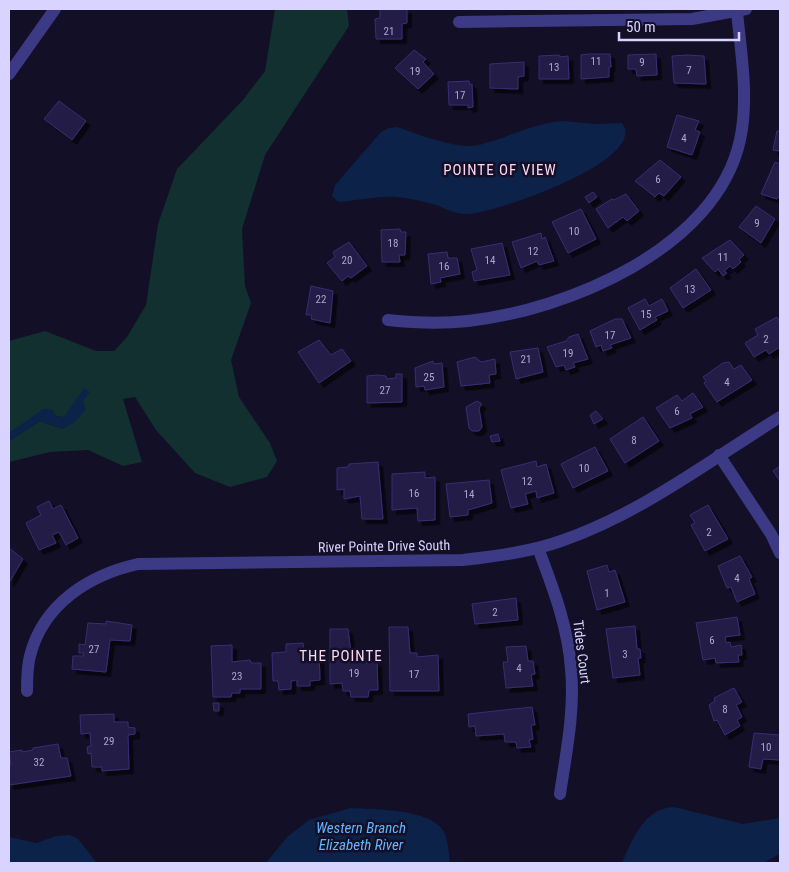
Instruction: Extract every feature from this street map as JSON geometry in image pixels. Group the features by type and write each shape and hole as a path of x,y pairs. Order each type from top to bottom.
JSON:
{"street":[{"path":"9,74 55,9"},
{"path":"388,320 425,324 468,321 511,314 587,289 623,271 667,245 702,212 718,190 731,166 740,140 743,92 741,10 692,19 459,22"},
{"name":"River Pointe Drive South","path":"26,691 30,656 40,630 50,615 65,598 83,584 116,569 138,564 463,560 501,556 538,548 595,528 629,512 780,417"},
{"path":"719,455 771,534 780,553"},
{"name":"Tides Court","path":"538,548 559,603 567,636 572,670 572,697 560,794"}],"green space":[{"path":"275,9 347,9 349,26 265,155 242,229 245,286 251,303 231,360 239,397 270,443 277,461 267,477 230,487 195,473 156,430 135,397 123,399 142,462 123,466 88,450 50,452 9,462 9,441 40,421 63,429 64,417 56,416 51,409 9,433 9,341 45,331 96,351 114,351 127,337 146,305 158,224 177,169 243,100 265,71"}],"water":[{"path":"552,122 596,124 622,123 625,137 614,153 593,168 536,195 484,211 460,214 436,205 400,197 381,197 338,202 332,196 335,185 381,132 389,128 397,127 449,143 470,146 490,142"},
{"path":"84,388 90,392 83,401 86,409 76,421 63,429 40,421 9,441 9,433 43,409 51,409 56,416 64,417"},
{"path":"674,807 743,824 780,818 780,854 763,863 622,863 635,835 647,819 664,809"},
{"name":"Western Branch Elizabeth River","path":"351,808 388,810 428,818 444,832 450,863 266,863 287,837 309,820"},
{"path":"70,835 78,839 97,863 9,863 9,837 36,843 56,836"}],"building":[{"path":"380,9 407,9 407,23 402,24 402,39 376,39 375,19 380,18"},
{"path":"414,50 426,59 423,62 434,74 418,89 395,68"},
{"path":"610,54 611,67 609,67 609,77 581,79 581,55"},
{"path":"656,54 657,75 637,76 636,69 628,69 628,55"},
{"path":"559,55 560,57 568,56 569,79 539,79 539,56"},
{"path":"672,56 704,56 706,84 674,83"},
{"path":"524,62 524,76 518,77 518,89 490,88 490,64"},
{"path":"469,81 470,85 472,84 473,107 468,108 468,105 449,105 448,82"},
{"path":"59,101 86,121 72,140 44,119"},
{"path":"677,115 699,121 695,130 700,132 692,155 667,147"},
{"path":"777,131 780,131 780,151 773,150"},
{"path":"660,160 681,177 664,196 659,193 655,197 635,181"},
{"path":"775,162 780,164 780,195 777,199 761,194"},
{"path":"593,192 597,197 589,203 585,197"},
{"path":"626,194 639,211 627,221 623,217 608,228 596,209 612,199 614,200"},
{"path":"756,206 775,219 761,243 739,227"},
{"path":"581,209 596,239 568,253 552,222"},
{"path":"400,229 401,232 406,232 405,255 399,255 400,262 382,262 381,230"},
{"path":"541,233 542,239 545,237 554,261 539,265 537,261 521,268 512,242"},
{"path":"730,240 744,255 739,259 741,262 733,269 730,266 724,271 727,273 723,276 718,269 715,272 702,258"},
{"path":"349,242 367,266 351,278 348,276 342,281 327,263 335,257 333,252"},
{"path":"502,243 510,275 474,281 472,272 477,270 471,249"},
{"path":"447,252 448,258 457,258 460,274 440,278 441,282 431,284 428,254"},
{"path":"696,269 711,290 683,308 670,288"},
{"path":"311,286 333,291 330,323 311,319 312,315 306,315"},
{"path":"645,299 649,306 662,299 668,311 655,317 657,320 640,330 628,308"},
{"path":"777,317 780,323 780,347 769,354 766,350 754,357 745,343 758,335 755,329"},
{"path":"615,319 622,319 631,338 610,345 612,348 603,351 601,345 596,347 590,331"},
{"path":"578,334 588,359 573,363 575,367 566,370 564,365 556,367 547,347 566,341 569,337"},
{"path":"319,340 331,355 342,349 351,361 319,383 298,352"},
{"path":"538,348 543,372 516,379 510,352"},
{"path":"475,357 481,362 495,359 496,374 489,375 490,383 461,386 457,362"},
{"path":"433,361 434,364 442,363 444,387 425,390 424,386 416,387 415,368"},
{"path":"729,362 734,369 741,365 752,380 717,402 704,383 706,381 703,377 723,363"},
{"path":"396,374 402,374 402,402 367,403 367,376 386,376 387,379 396,378"},
{"path":"693,393 703,407 690,414 692,418 670,428 656,408 677,395 682,401"},
{"path":"477,401 482,404 479,408 482,427 479,431 472,431 469,428 466,407"},
{"path":"596,411 603,419 594,424 590,415"},
{"path":"643,417 659,441 625,463 610,439"},
{"path":"498,434 500,441 492,442 490,436"},
{"path":"595,447 608,471 573,488 561,464"},
{"path":"536,461 537,467 546,464 554,493 537,498 536,491 525,494 528,504 511,508 501,470"},
{"path":"378,462 383,519 362,519 360,496 344,499 344,489 337,490 337,468 348,467 349,464"},
{"path":"780,466 780,481 773,471"},
{"path":"425,472 425,478 435,477 435,520 418,521 417,508 392,510 392,474"},
{"path":"489,480 492,503 468,510 468,515 450,517 446,484"},
{"path":"49,501 53,509 61,505 78,538 66,545 59,532 52,535 56,543 39,550 26,523 41,515 37,507"},
{"path":"708,505 728,539 705,551 691,525 695,523 690,515"},
{"path":"9,548 23,559 9,583"},
{"path":"740,556 752,577 749,579 755,594 737,602 731,587 727,588 718,566"},
{"path":"607,565 609,572 615,570 625,602 597,610 587,571"},
{"path":"516,598 518,620 475,624 472,604"},
{"path":"737,617 740,635 725,637 726,643 730,642 731,647 741,645 742,655 738,655 739,662 716,663 715,658 703,660 696,623"},
{"path":"106,621 132,625 130,641 110,640 106,672 72,669 73,656 83,656 84,653 79,653 79,644 85,645 88,623 106,624"},
{"path":"635,626 637,649 640,649 641,658 638,658 640,675 613,678 606,629"},
{"path":"389,627 408,627 410,653 417,653 417,657 438,655 439,691 390,691"},
{"path":"330,629 348,629 351,653 366,653 366,663 377,662 378,690 369,690 368,697 351,697 350,691 343,691 342,683 330,684"},
{"path":"303,643 304,650 319,649 320,680 310,681 310,686 297,686 297,680 291,681 291,689 279,690 278,681 273,681 272,653 286,652 286,644"},
{"path":"232,645 232,662 250,660 251,663 261,663 261,689 240,689 240,693 232,693 231,697 213,697 211,646"},
{"path":"526,646 528,661 533,661 535,674 531,675 533,686 506,688 503,662 508,662 506,647"},
{"path":"734,688 742,702 736,705 742,717 737,720 740,726 725,735 717,720 714,721 709,705 715,701 714,698"},
{"path":"213,703 219,703 219,711 214,711"},
{"path":"532,707 535,725 531,725 533,739 529,740 531,747 517,748 516,742 505,742 504,734 476,736 475,726 469,727 468,714"},
{"path":"114,714 114,722 128,722 128,727 135,728 135,734 128,735 129,769 102,771 102,767 92,767 91,753 88,754 87,747 91,746 90,733 81,734 80,715"},
{"path":"754,733 780,735 780,760 763,759 761,769 749,767"},
{"path":"58,744 61,758 67,758 71,776 9,785 9,766 11,765 9,752 22,750 22,752 33,750 33,748"}],"district":[{"name":"POINTE OF VIEW","path":"500,170"},
{"name":"THE POINTE","path":"341,656"}]}
